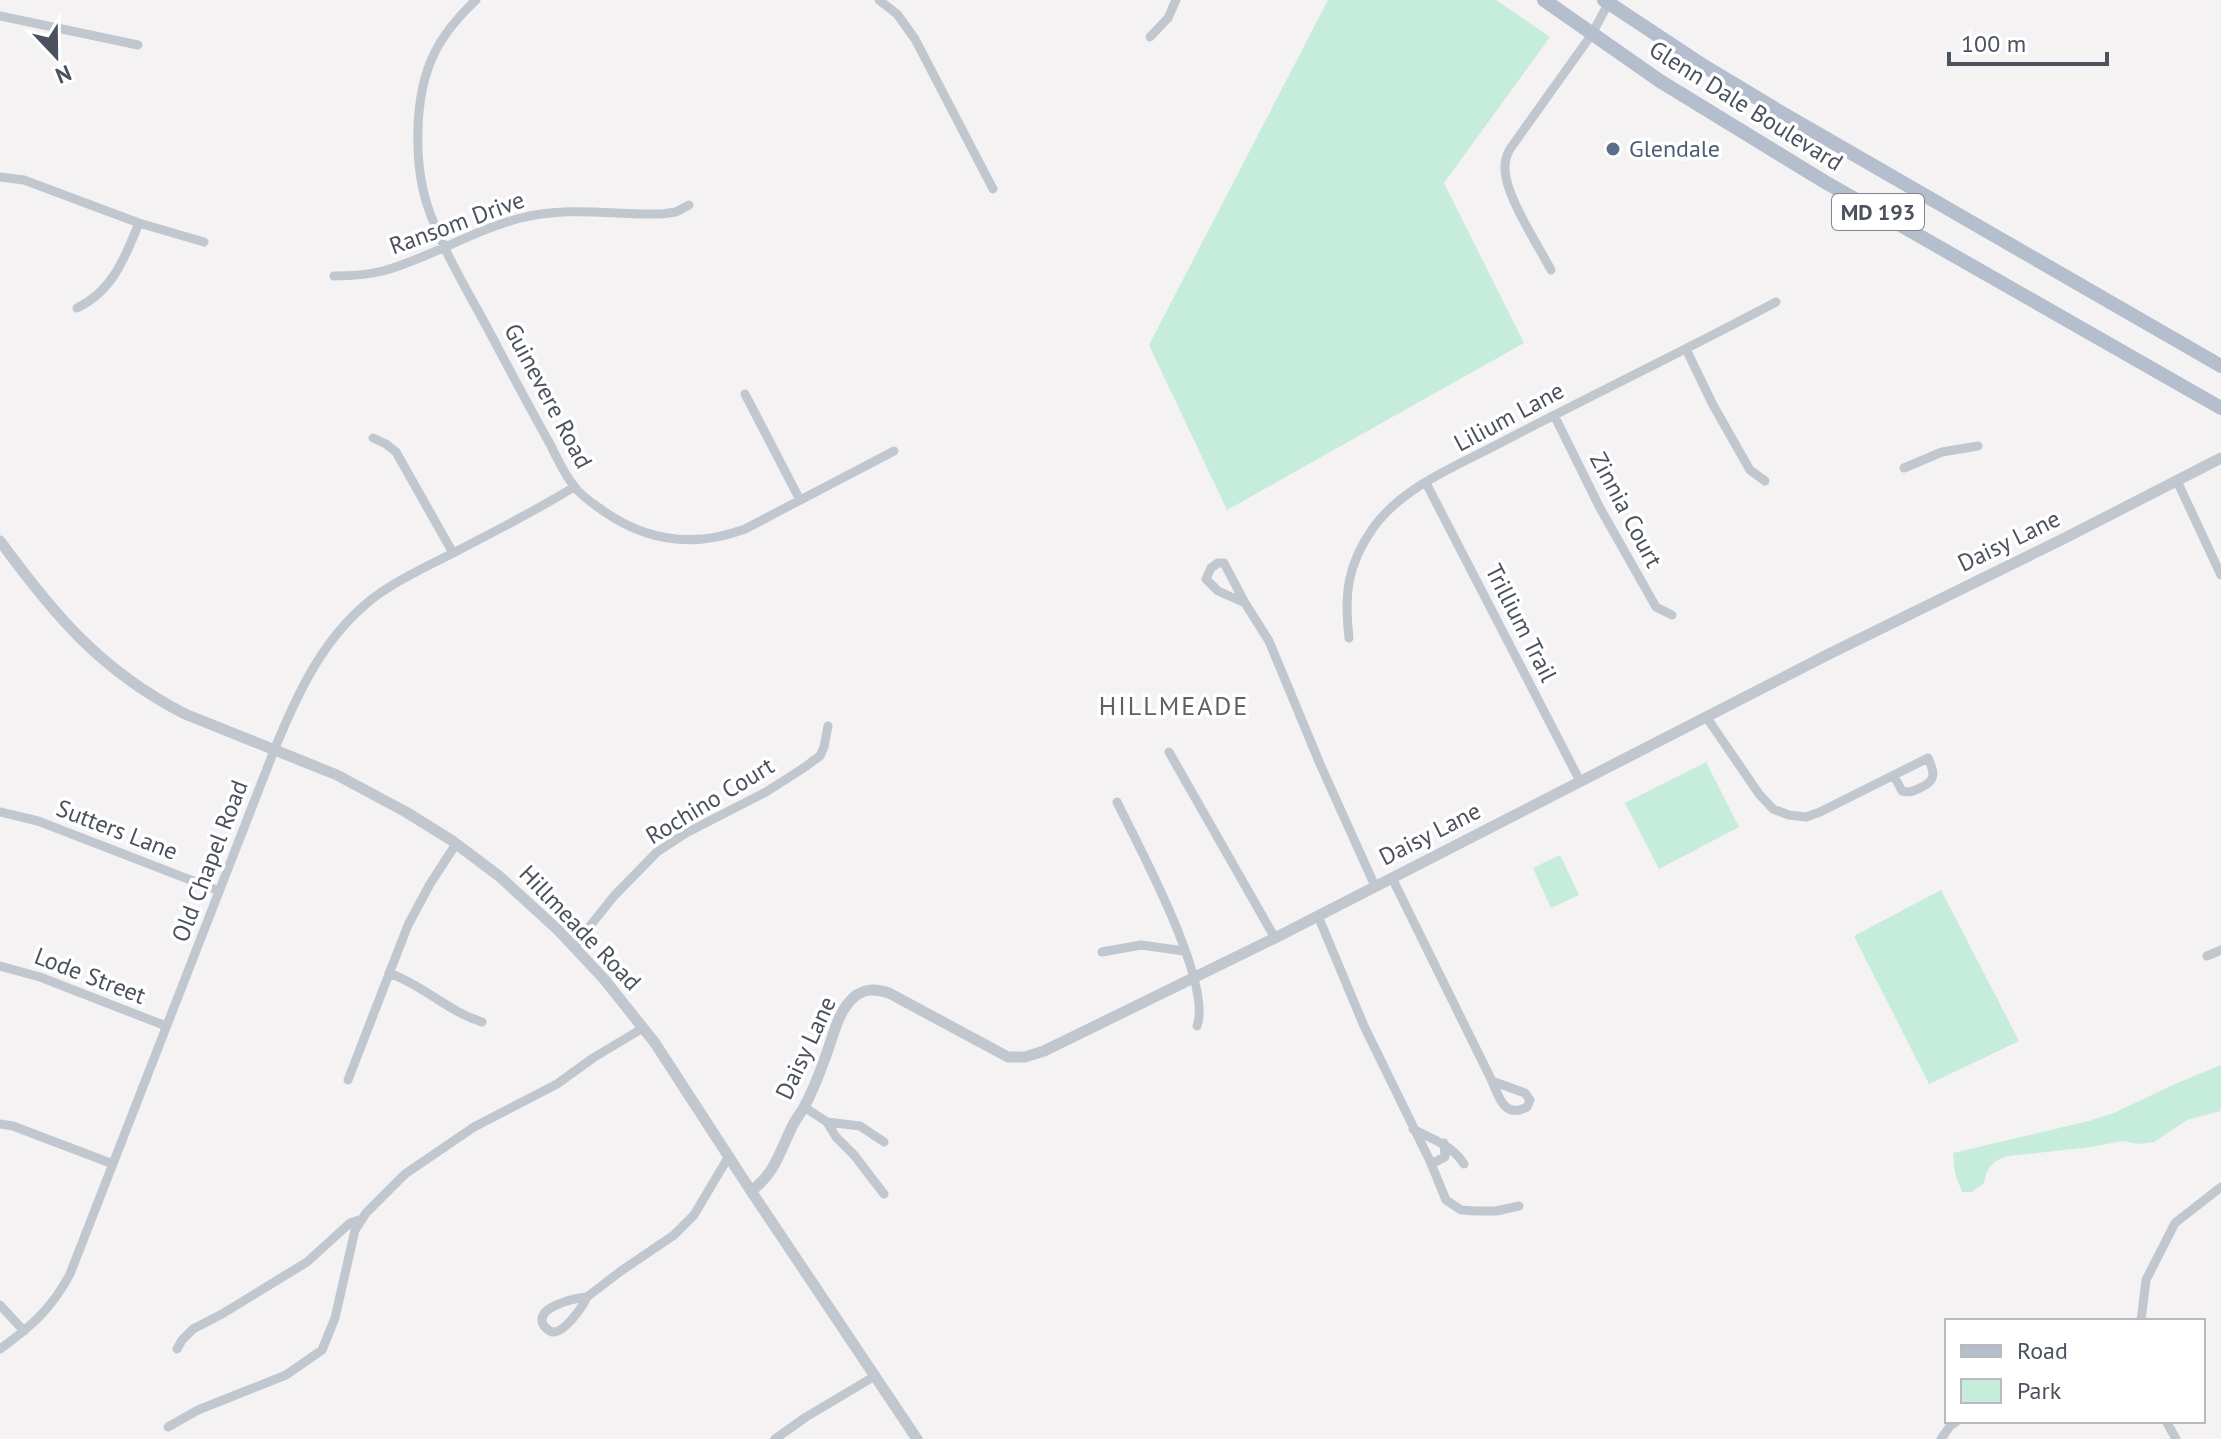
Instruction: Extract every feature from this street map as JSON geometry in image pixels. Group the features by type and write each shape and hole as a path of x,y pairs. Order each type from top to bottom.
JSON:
{"main road":[{"name":"Glenn Dale Boulevard","path":"1544,0 1660,81 1825,182 2221,408"},
{"name":"Glenn Dale Boulevard","path":"1608,1 1782,113 2221,366"}],"street":[{"name":"Guinevere Road","path":"476,0 455,22 433,55 420,106 420,174 429,212 444,246 574,487 593,504 626,525 654,535 703,540 745,529 894,451"},
{"path":"879,0 897,14 915,39 993,189"},
{"path":"1150,37 1168,18 1176,0"},
{"path":"1551,270 1514,202 1504,169 1506,158 1592,34 1608,1"},
{"path":"0,16 138,45"},
{"path":"0,177 24,180 139,223 204,242"},
{"name":"Ransom Drive","path":"334,276 380,271 499,225 534,215 567,212 662,214 676,212 689,205"},
{"path":"77,308 98,296 111,282 139,223"},
{"name":"Lilium Lane","path":"1349,638 1346,606 1353,561 1374,526 1398,502 1426,483 1554,415 1776,302"},
{"path":"1686,349 1750,470 1765,481"},
{"path":"745,394 800,500"},
{"name":"Zinnia Court","path":"1554,415 1600,508 1656,607 1672,615"},
{"path":"373,438 394,449 401,459 453,553"},
{"path":"1904,468 1942,452 1978,446"},
{"name":"Daisy Lane","path":"751,1191 761,1184 780,1157 845,1009 857,994 876,989 889,993 1008,1057 1019,1058 1061,1044 2221,458"},
{"path":"2177,481 2221,575"},
{"name":"Trillium Trail","path":"1426,483 1580,781"},
{"name":"Old Chapel Road","path":"0,1349 48,1310 78,1256 275,748 307,677 332,641 371,600 574,487"},
{"name":"Hillmeade Road","path":"0,541 69,628 124,677 185,714 275,748 373,793 456,844 524,897 604,979 643,1028 917,1439"},
{"path":"1245,603 1218,591 1206,579 1211,568 1224,563 1269,641 1375,886"},
{"path":"1707,718 1759,794 1773,809 1789,815 1806,817 1820,812 1928,758 1934,772 1929,783 1910,793 1902,791 1894,776"},
{"name":"Rochino Court","path":"574,946 614,896 657,852 686,833 766,792 820,756 828,726"},
{"path":"1169,752 1275,938"},
{"path":"1117,802 1167,903 1194,978 1201,1017 1197,1026"},
{"name":"Sutters Lane","path":"0,812 38,821 219,891"},
{"path":"348,1080 408,925 456,844"},
{"path":"1392,878 1492,1081"},
{"path":"1318,916 1364,1026 1446,1200 1461,1210 1496,1211 1519,1206"},
{"path":"1102,952 1141,945 1184,951"},
{"path":"2207,956 2221,950"},
{"name":"Lode Street","path":"0,966 40,977 166,1026"},
{"path":"389,973 411,981 460,1015 482,1022"},
{"path":"168,1427 198,1410 286,1375 322,1350 335,1318 355,1230 382,1195 405,1174 474,1127 557,1084 643,1028"},
{"path":"804,1107 827,1122 884,1194"},
{"path":"827,1122 860,1126 884,1142"},
{"path":"0,1124 13,1126 113,1164"},
{"path":"1413,1129 1444,1143 1464,1164"},
{"path":"1430,1161 1445,1157 1444,1143"},
{"path":"587,1297 574,1298 547,1310 541,1320 544,1326 555,1333 561,1330 583,1306 587,1297 674,1235 694,1215 729,1156"},
{"path":"2141,1319 2146,1280 2175,1223 2221,1187"},
{"path":"177,1349 193,1329 307,1262 350,1223 362,1219"},
{"path":"0,1305 24,1331"},
{"path":"775,1439 797,1422 875,1376"},
{"path":"1941,1439 1954,1423"}],"green space":[{"path":"1328,0 1496,0 1550,37 1444,183 1524,343 1227,510 1149,345"},
{"path":"1706,762 1739,827 1659,869 1625,803"},
{"path":"1560,855 1579,895 1551,908 1533,868"},
{"path":"1941,890 2019,1041 1929,1084 1854,936"},
{"path":"2221,1065 2221,1111 2187,1120 2154,1142 2139,1144 2123,1141 2009,1156 1992,1165 1984,1183 1972,1192 1962,1192 1955,1173 1953,1153 2114,1113"}],"place":[{"name":"Glendale","path":"1613,149"}],"district":[{"name":"HILLMEADE","path":"1174,706"}]}
